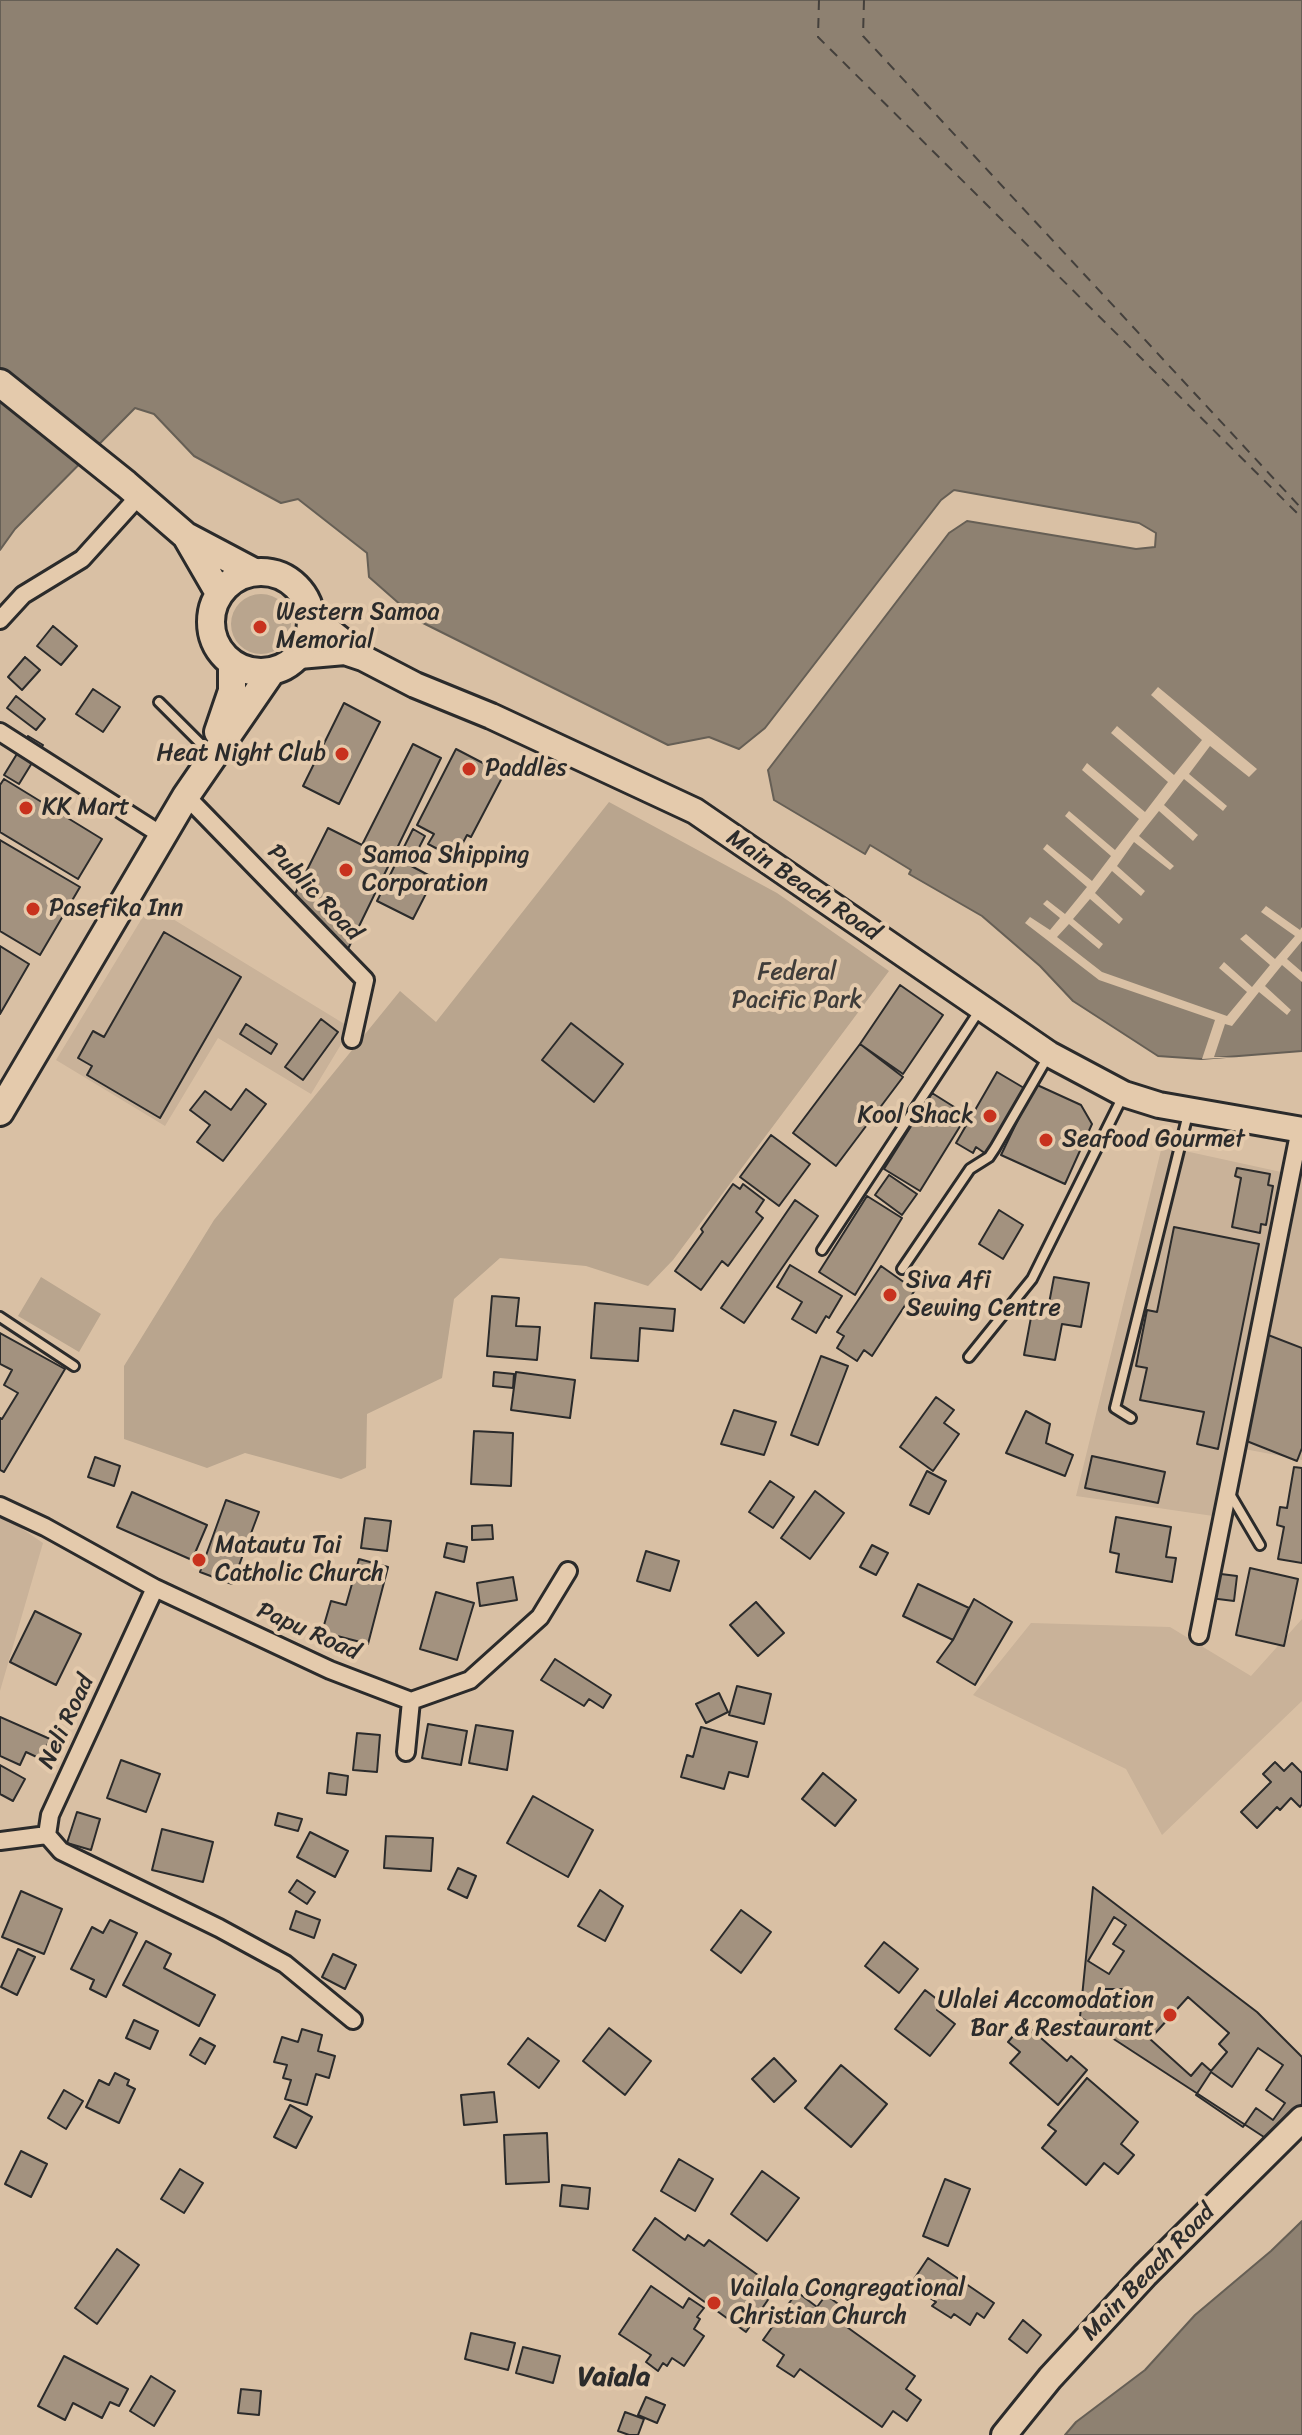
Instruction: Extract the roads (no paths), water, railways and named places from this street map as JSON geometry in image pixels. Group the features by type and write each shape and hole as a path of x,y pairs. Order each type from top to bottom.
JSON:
{"main road":[{"path":"0,383 186,536 254,572 276,574 300,590 311,616 306,644 299,656 272,671 255,672 232,663 215,643 211,627 212,610 219,593 230,582 254,572"},
{"path":"186,536 219,593"},
{"name":"Main Beach Road","path":"311,616 365,659 415,685 491,716 695,811 1049,1054 1124,1094 1159,1105 1301,1130"},
{"path":"299,656 345,652 365,659"},
{"path":"0,1112 186,796 223,721 232,691 232,663"},
{"path":"186,796 272,671"},
{"name":"Main Beach Road","path":"1010,2433 1050,2378 1145,2275 1302,2119"}],"street":[{"path":"0,620 23,595 82,559 132,491"},
{"path":"0,732 163,836"},
{"name":"Public Road","path":"186,796 365,980 352,1039"},
{"path":"1199,1635 1301,1130"},
{"name":"Papu Road","path":"0,1506 45,1527 155,1588 330,1670 411,1701"},
{"path":"406,1752 411,1701 470,1680 540,1617 568,1571"},
{"name":"Neli Road","path":"47,1835 50,1815 155,1588"},
{"path":"0,1841 47,1835 61,1851 219,1928 285,1964 353,2020"}],"lane":[{"path":"159,702 208,751"},
{"path":"822,1250 981,1008"},
{"path":"902,1269 970,1169 989,1157 1049,1054"},
{"path":"969,1357 1032,1279 1124,1094"},
{"path":"1131,1418 1115,1408 1189,1110"},
{"path":"0,1317 74,1366"},
{"path":"1228,1490 1260,1545"}],"place":[{"name":"Western Samoa Memorial","path":"260,627"},
{"name":"Heat Night Club","path":"342,754"},
{"name":"Paddles","path":"469,769"},
{"name":"KK Mart","path":"26,808"},
{"name":"Samoa Shipping Corporation","path":"346,870"},
{"name":"Pasefika Inn","path":"33,909"},
{"name":"Kool Shack","path":"990,1116"},
{"name":"Seafood Gourmet","path":"1046,1140"},
{"name":"Siva Afi Sewing Centre","path":"890,1295"},
{"name":"Matautu Tai Catholic Church","path":"199,1560"},
{"name":"Ulalei Accomodation Bar & Restaurant","path":"1170,2015"},
{"name":"Vailala Congregational Christian Church","path":"714,2303"}],"district":[{"name":"Vaiala","path":"614,2378"}],"park label":[{"name":"Federal Pacific Park","path":"797,987"}]}
